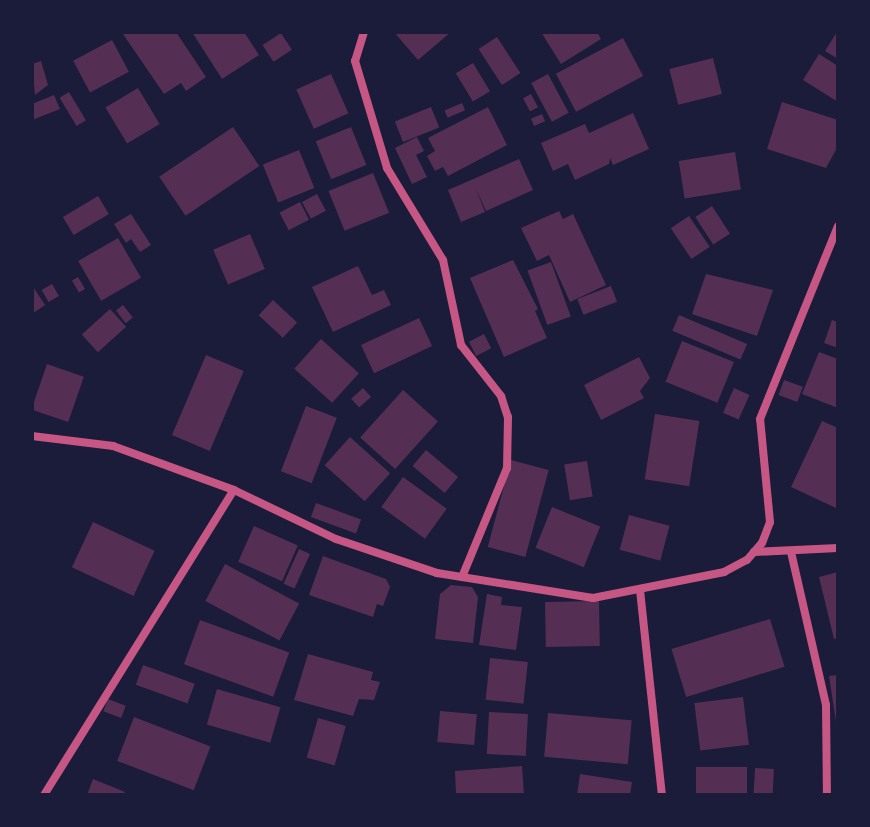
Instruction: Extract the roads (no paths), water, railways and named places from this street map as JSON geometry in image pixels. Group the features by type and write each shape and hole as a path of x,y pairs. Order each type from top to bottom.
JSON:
{"street":[{"path":"364,32 355,61 387,168 443,260 461,345 501,396 508,417 507,468 462,577"},
{"path":"32,436 113,446 234,490 375,554 462,577 593,598 724,572 754,552 770,522 760,419 838,226"},
{"path":"44,795 234,490"},
{"path":"754,552 838,548"},
{"path":"791,552 826,705 827,795"},
{"path":"640,590 662,795"}]}
